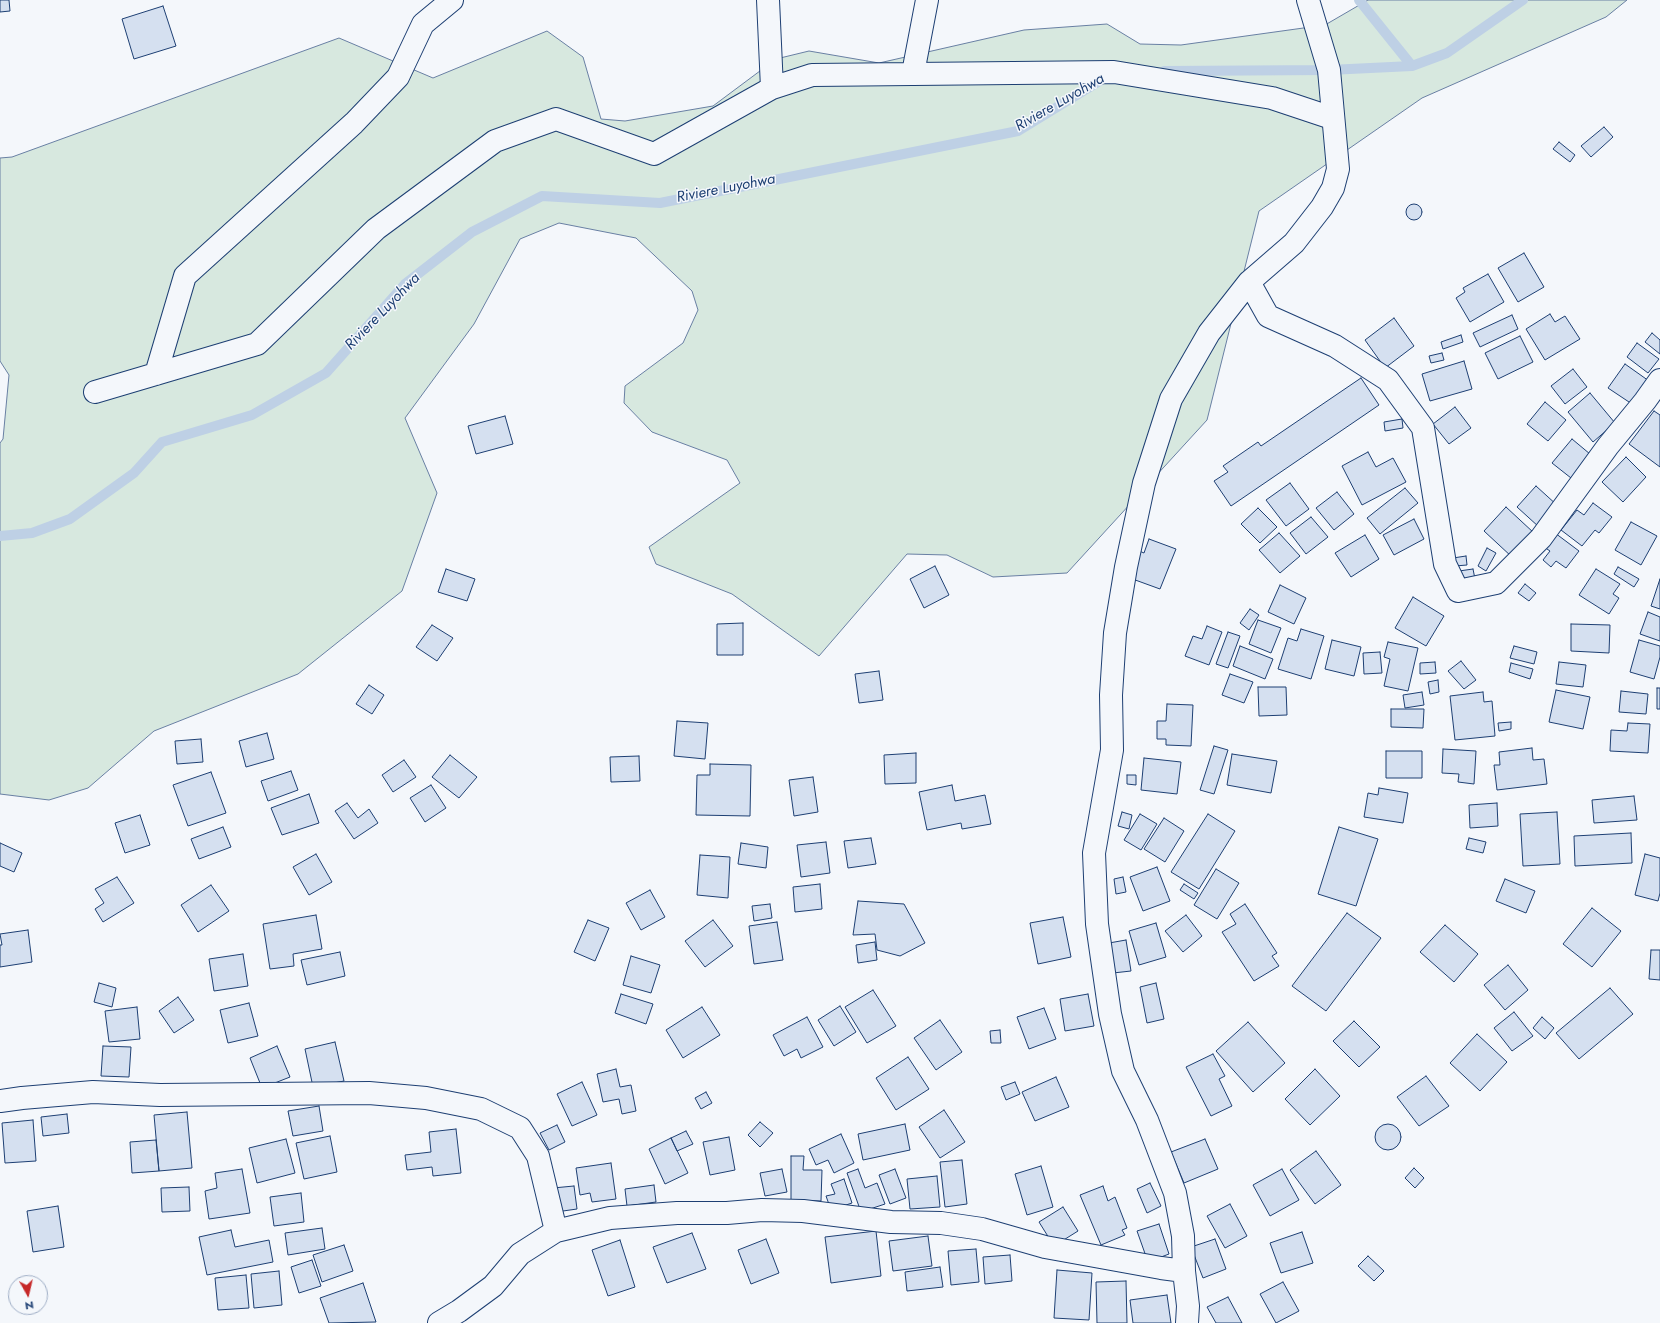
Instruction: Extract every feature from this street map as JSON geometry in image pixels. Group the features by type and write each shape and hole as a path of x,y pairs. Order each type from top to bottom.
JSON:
{"street":[{"path":"156,374 186,276 354,123 398,77 423,24 452,0"},
{"path":"768,0 772,88"},
{"path":"913,73 927,0"},
{"path":"1187,1323 1188,1306 1184,1271 1183,1236 1175,1193 1147,1120 1123,1071 1110,1014 1097,924 1094,853 1112,750 1111,695 1115,633 1126,567 1144,483 1172,399 1209,333 1250,282 1294,243 1322,207 1333,188 1338,168 1332,118 1329,70 1308,0"},
{"path":"95,392 258,344 376,230 495,141 556,118 654,154 772,88 812,75 1114,72 1272,98 1332,118"},
{"path":"1250,282 1268,316 1335,346 1388,380 1422,428 1446,564 1458,591 1496,583 1541,538 1608,446 1645,402 1660,380"},
{"path":"0,1101 93,1092 160,1095 369,1093 426,1098 481,1109 520,1128 538,1156 556,1231"},
{"path":"439,1323 459,1311 493,1286 520,1254 556,1231 610,1218 676,1213 727,1213 762,1210 803,1211 891,1222 941,1223 982,1229 1045,1247 1184,1271"}],"shaded area":[{"path":"1368,0 1627,0 1606,17 1422,98 1259,211 1207,420 1067,573 993,577 947,555 907,554 819,656 732,594 656,564 649,547 740,483 727,460 652,432 624,403 625,386 683,343 698,310 692,291 636,238 559,223 520,239 474,324 405,418 437,493 402,591 298,674 154,731 88,788 49,800 0,794 0,443 3,439 9,375 0,361 0,158 12,157 339,38 433,78 547,31 583,57 601,119 625,121 713,106 776,59 809,51 879,63 1024,30 1107,24 1140,44 1181,45 1325,25"}],"building":[{"path":"0,0 9,0 10,11 0,12"},
{"path":"163,6 176,46 134,59 122,19"},
{"path":"1604,127 1613,137 1591,157 1581,146"},
{"path":"1559,142 1575,155 1570,162 1553,149"},
{"path":"1414,204 1421,209 1422,212 1417,219 1414,220 1407,215 1406,212 1411,205"},
{"path":"1524,253 1544,287 1518,302 1498,268"},
{"path":"1488,274 1504,302 1470,322 1456,298 1465,292 1463,288"},
{"path":"1550,314 1555,322 1565,316 1580,339 1545,360 1526,329"},
{"path":"1512,315 1518,329 1480,347 1473,333"},
{"path":"1394,318 1414,346 1385,368 1365,340"},
{"path":"1652,333 1660,340 1660,354 1645,342"},
{"path":"1461,335 1463,342 1443,349 1441,342"},
{"path":"1520,336 1533,362 1498,379 1485,353"},
{"path":"1637,343 1659,359 1648,373 1627,357"},
{"path":"1442,353 1444,360 1431,363 1429,356"},
{"path":"1464,361 1472,389 1430,401 1422,374"},
{"path":"1625,364 1649,381 1632,404 1608,388"},
{"path":"1573,369 1587,387 1565,404 1551,386"},
{"path":"1361,378 1379,405 1231,506 1214,481 1228,472 1223,466 1258,442 1261,446"},
{"path":"1590,393 1615,423 1593,442 1568,412"},
{"path":"1545,402 1566,420 1548,441 1527,424"},
{"path":"1455,407 1471,428 1449,444 1433,424"},
{"path":"1654,411 1660,415 1660,467 1629,444"},
{"path":"505,416 513,444 476,454 468,426"},
{"path":"1402,419 1403,428 1385,431 1384,422"},
{"path":"1572,439 1590,454 1571,478 1552,463"},
{"path":"1368,452 1376,467 1393,458 1406,482 1362,505 1342,466"},
{"path":"1626,457 1646,477 1623,502 1602,482"},
{"path":"1290,483 1309,509 1286,526 1266,500"},
{"path":"1536,486 1558,506 1539,527 1517,507"},
{"path":"1405,488 1418,503 1380,534 1367,518"},
{"path":"1337,492 1354,514 1334,530 1316,508"},
{"path":"1593,503 1612,517 1599,533 1595,530 1582,546 1561,530 1577,510 1584,515"},
{"path":"1506,507 1534,533 1512,557 1484,531"},
{"path":"1258,508 1277,527 1260,543 1241,524"},
{"path":"1311,517 1328,537 1306,554 1290,533"},
{"path":"1414,519 1424,539 1394,555 1383,535"},
{"path":"1631,522 1657,536 1641,565 1615,550"},
{"path":"1279,533 1300,556 1280,573 1259,550"},
{"path":"1555,533 1579,551 1566,568 1556,561 1551,567 1543,560 1550,551 1544,547"},
{"path":"1365,535 1379,559 1351,577 1335,553"},
{"path":"1149,539 1176,549 1160,589 1127,577 1137,550 1144,553"},
{"path":"1487,548 1496,553 1486,571 1478,566"},
{"path":"1466,556 1467,565 1455,566 1453,558"},
{"path":"935,566 949,595 924,608 910,579"},
{"path":"1618,567 1639,579 1634,587 1614,574"},
{"path":"446,569 475,579 467,601 438,592"},
{"path":"1473,569 1475,579 1461,581 1459,571"},
{"path":"1596,569 1620,584 1613,594 1619,598 1609,614 1579,595"},
{"path":"1660,579 1660,609 1651,606"},
{"path":"1525,584 1536,593 1529,601 1518,593"},
{"path":"1280,585 1306,598 1294,624 1268,612"},
{"path":"1413,597 1444,616 1426,646 1395,628"},
{"path":"1250,609 1259,615 1249,630 1240,623"},
{"path":"1648,612 1660,617 1660,641 1640,634"},
{"path":"1258,620 1281,628 1271,653 1249,644"},
{"path":"743,623 743,655 717,655 717,624"},
{"path":"1571,624 1610,625 1609,653 1571,651"},
{"path":"432,625 453,638 437,661 416,647"},
{"path":"1207,626 1222,632 1209,665 1185,656 1193,636 1202,639"},
{"path":"1301,629 1324,636 1311,679 1278,669 1288,638 1297,641"},
{"path":"1228,632 1240,636 1228,668 1216,664"},
{"path":"1332,640 1361,647 1354,676 1325,669"},
{"path":"1639,640 1660,646 1660,657 1654,679 1630,672"},
{"path":"1388,642 1418,648 1408,691 1384,686 1390,659 1384,657"},
{"path":"1240,646 1273,659 1265,679 1233,666"},
{"path":"1514,646 1537,652 1534,664 1510,658"},
{"path":"1380,652 1382,673 1364,674 1363,653"},
{"path":"1461,661 1476,680 1464,689 1448,671"},
{"path":"1435,662 1436,673 1420,674 1420,663"},
{"path":"1559,662 1586,665 1583,687 1556,684"},
{"path":"1511,663 1533,669 1530,679 1509,672"},
{"path":"879,671 883,700 859,703 855,674"},
{"path":"1230,674 1253,682 1244,703 1222,695"},
{"path":"1438,680 1439,692 1430,694 1428,682"},
{"path":"369,685 384,695 372,714 356,704"},
{"path":"1258,687 1286,687 1287,715 1259,716"},
{"path":"1657,688 1660,688 1660,709 1657,709"},
{"path":"1556,690 1590,697 1583,729 1549,722"},
{"path":"1621,691 1648,694 1646,714 1619,712"},
{"path":"1422,692 1424,705 1405,708 1403,695"},
{"path":"1483,692 1484,702 1492,701 1495,736 1455,740 1450,696"},
{"path":"1167,704 1193,705 1191,746 1166,745 1166,739 1157,739 1157,721 1166,721"},
{"path":"1391,709 1424,709 1423,728 1391,727"},
{"path":"677,721 708,723 705,759 674,756"},
{"path":"1511,722 1511,729 1499,731 1498,723"},
{"path":"1628,723 1650,724 1648,753 1610,751 1611,730 1627,731"},
{"path":"267,733 274,759 246,767 239,741"},
{"path":"201,739 203,762 177,764 175,741"},
{"path":"1214,746 1228,750 1214,794 1200,790"},
{"path":"1532,748 1533,760 1544,759 1547,784 1497,790 1494,765 1500,765 1499,752"},
{"path":"1443,749 1476,751 1474,784 1458,782 1459,774 1442,773"},
{"path":"1386,751 1422,751 1422,778 1386,778"},
{"path":"916,753 916,783 885,784 884,755"},
{"path":"1232,754 1277,761 1271,793 1227,785"},
{"path":"450,755 477,777 459,798 432,777"},
{"path":"639,756 640,781 611,782 610,757"},
{"path":"1144,758 1181,762 1177,794 1141,790"},
{"path":"404,760 416,777 393,792 382,775"},
{"path":"710,764 751,765 750,816 696,815 697,775 710,775"},
{"path":"291,771 298,790 268,801 261,781"},
{"path":"211,772 226,813 188,826 173,785"},
{"path":"1127,775 1136,775 1136,785 1127,784"},
{"path":"813,777 818,812 794,816 789,780"},
{"path":"431,785 446,808 425,822 410,798"},
{"path":"952,785 955,801 985,795 991,824 962,829 961,823 927,830 919,792"},
{"path":"1379,788 1408,793 1403,823 1364,817 1368,793 1378,795"},
{"path":"309,794 319,823 282,835 271,808"},
{"path":"1634,796 1637,820 1594,823 1592,800"},
{"path":"347,803 358,818 369,809 378,823 354,839 335,811"},
{"path":"1497,803 1498,826 1470,828 1469,805"},
{"path":"1122,812 1132,815 1129,829 1118,826"},
{"path":"1557,812 1560,864 1523,866 1520,814"},
{"path":"1140,814 1157,824 1141,850 1124,840"},
{"path":"1208,814 1235,831 1199,889 1171,872"},
{"path":"140,815 150,845 125,853 115,823"},
{"path":"1164,818 1184,831 1165,862 1144,849"},
{"path":"223,827 231,847 199,859 191,839"},
{"path":"1339,827 1378,839 1356,906 1318,894"},
{"path":"1631,833 1632,863 1575,866 1574,836"},
{"path":"871,838 876,864 848,868 844,841"},
{"path":"1469,838 1486,842 1483,853 1466,849"},
{"path":"826,842 830,873 801,877 797,845"},
{"path":"0,843 22,853 14,872 0,866"},
{"path":"741,843 768,847 766,868 738,864"},
{"path":"316,854 332,882 309,895 293,867"},
{"path":"1645,854 1660,858 1660,893 1658,901 1635,895"},
{"path":"700,855 730,857 728,898 697,895"},
{"path":"1157,867 1170,901 1143,911 1130,877"},
{"path":"1216,869 1239,883 1217,919 1194,905"},
{"path":"117,877 134,903 103,922 95,909 104,903 95,889"},
{"path":"1123,877 1126,892 1116,894 1114,879"},
{"path":"1505,879 1535,891 1526,913 1496,901"},
{"path":"820,884 822,909 795,912 793,887"},
{"path":"1184,884 1198,893 1194,899 1180,890"},
{"path":"211,885 229,911 198,932 181,905"},
{"path":"650,890 665,917 641,930 626,903"},
{"path":"858,901 904,904 925,943 900,956 877,950 875,934 853,935"},
{"path":"770,904 772,918 754,921 752,906"},
{"path":"1245,904 1277,953 1272,956 1279,966 1254,981 1222,932 1236,924 1230,914"},
{"path":"1592,908 1621,931 1592,967 1563,944"},
{"path":"1347,913 1381,938 1326,1011 1292,986"},
{"path":"316,915 322,949 293,954 294,966 270,969 263,924"},
{"path":"1186,915 1202,936 1183,952 1165,931"},
{"path":"1063,917 1071,957 1038,964 1030,923"},
{"path":"588,920 609,928 595,961 574,952"},
{"path":"713,920 733,946 705,967 685,941"},
{"path":"777,922 783,960 754,964 749,926"},
{"path":"1156,923 1166,957 1139,965 1129,931"},
{"path":"1445,925 1478,954 1454,982 1420,952"},
{"path":"28,930 32,962 0,967 0,945 2,945 0,934"},
{"path":"1126,940 1131,971 1113,973 1109,943"},
{"path":"875,942 877,960 858,963 856,945"},
{"path":"1651,950 1660,950 1660,980 1649,979"},
{"path":"340,952 345,976 307,985 301,960"},
{"path":"243,954 248,986 214,991 209,959"},
{"path":"631,956 660,965 651,993 623,985"},
{"path":"1508,965 1528,990 1505,1010 1484,985"},
{"path":"99,983 116,988 112,1007 94,1002"},
{"path":"1156,983 1164,1019 1147,1023 1140,987"},
{"path":"1610,988 1633,1014 1579,1059 1556,1033"},
{"path":"873,990 896,1026 867,1043 845,1007"},
{"path":"621,994 653,1004 646,1024 615,1013"},
{"path":"1088,994 1094,1026 1065,1031 1060,999"},
{"path":"178,997 194,1020 174,1033 159,1011"},
{"path":"249,1003 258,1036 228,1043 220,1010"},
{"path":"840,1006 856,1032 834,1046 818,1020"},
{"path":"137,1007 140,1039 109,1042 105,1011"},
{"path":"702,1007 720,1035 683,1058 666,1030"},
{"path":"1044,1008 1056,1039 1029,1049 1017,1017"},
{"path":"1514,1012 1533,1036 1512,1051 1494,1028"},
{"path":"807,1017 823,1047 801,1058 797,1049 784,1056 773,1035"},
{"path":"1542,1017 1554,1028 1545,1039 1533,1028"},
{"path":"940,1020 962,1052 936,1070 914,1038"},
{"path":"1354,1021 1380,1047 1359,1067 1333,1041"},
{"path":"1248,1022 1285,1063 1253,1092 1216,1051"},
{"path":"1000,1030 1001,1043 991,1043 990,1031"},
{"path":"1477,1034 1507,1062 1480,1091 1450,1063"},
{"path":"335,1042 344,1081 313,1087 305,1049"},
{"path":"103,1046 131,1047 129,1077 101,1076"},
{"path":"277,1046 290,1077 262,1088 250,1058"},
{"path":"1213,1054 1225,1076 1219,1079 1232,1106 1211,1116 1186,1067"},
{"path":"908,1057 929,1089 896,1110 876,1078"},
{"path":"616,1069 620,1087 631,1085 636,1111 622,1114 619,1099 603,1102 597,1074"},
{"path":"1315,1069 1340,1096 1310,1125 1285,1099"},
{"path":"1426,1076 1449,1106 1419,1126 1397,1097"},
{"path":"1056,1077 1069,1107 1035,1121 1022,1092"},
{"path":"582,1082 597,1115 572,1126 557,1094"},
{"path":"1015,1082 1020,1094 1006,1100 1001,1087"},
{"path":"706,1092 712,1103 701,1109 695,1098"},
{"path":"319,1106 323,1131 293,1136 288,1111"},
{"path":"944,1110 965,1142 940,1158 919,1127"},
{"path":"187,1112 192,1168 159,1171 154,1115"},
{"path":"67,1114 69,1133 43,1136 41,1117"},
{"path":"33,1120 36,1161 5,1163 2,1123"},
{"path":"760,1122 773,1133 760,1147 748,1135"},
{"path":"905,1124 910,1150 863,1160 858,1134"},
{"path":"1388,1124 1397,1128 1401,1137 1397,1146 1388,1150 1379,1146 1375,1137 1379,1128"},
{"path":"557,1125 565,1142 549,1150 540,1133"},
{"path":"456,1129 461,1173 433,1176 432,1167 407,1170 405,1155 431,1152 429,1132"},
{"path":"686,1131 693,1144 677,1151 671,1138"},
{"path":"841,1134 854,1163 834,1173 828,1160 816,1165 809,1149"},
{"path":"330,1136 337,1172 304,1179 296,1143"},
{"path":"729,1137 735,1170 710,1175 703,1142"},
{"path":"671,1138 688,1173 665,1184 649,1149"},
{"path":"286,1139 295,1173 257,1183 249,1148"},
{"path":"1205,1139 1218,1169 1184,1183 1171,1152"},
{"path":"156,1140 159,1171 132,1173 130,1142"},
{"path":"1316,1151 1341,1185 1315,1204 1290,1170"},
{"path":"791,1156 804,1156 803,1170 822,1170 821,1201 791,1200"},
{"path":"962,1160 967,1204 945,1207 940,1162"},
{"path":"611,1163 616,1199 592,1202 590,1193 580,1195 576,1168"},
{"path":"1041,1166 1053,1207 1027,1215 1015,1174"},
{"path":"1414,1168 1424,1178 1415,1188 1405,1178"},
{"path":"242,1169 250,1213 209,1219 205,1191 217,1188 215,1173"},
{"path":"782,1169 787,1192 765,1196 760,1173"},
{"path":"858,1169 865,1188 877,1183 885,1204 861,1212 847,1173"},
{"path":"895,1169 906,1198 890,1204 879,1175"},
{"path":"1282,1169 1299,1200 1270,1216 1253,1185"},
{"path":"937,1176 940,1207 910,1209 907,1179"},
{"path":"844,1179 852,1203 831,1210 826,1196 835,1194 831,1184"},
{"path":"1150,1183 1161,1206 1147,1213 1137,1189"},
{"path":"654,1185 656,1202 627,1206 625,1189"},
{"path":"574,1186 577,1209 556,1212 553,1188"},
{"path":"1103,1186 1108,1201 1115,1197 1127,1228 1122,1230 1125,1235 1101,1245 1080,1195"},
{"path":"189,1187 190,1211 162,1212 161,1188"},
{"path":"301,1193 304,1222 274,1226 270,1197"},
{"path":"1230,1204 1247,1236 1225,1248 1207,1216"},
{"path":"58,1206 64,1247 33,1252 27,1211"},
{"path":"1063,1207 1078,1231 1054,1246 1039,1222"},
{"path":"1159,1224 1169,1254 1148,1262 1137,1231"},
{"path":"322,1228 325,1249 288,1255 285,1233"},
{"path":"231,1230 235,1247 269,1240 273,1262 207,1275 199,1237"},
{"path":"876,1231 881,1276 831,1283 825,1237"},
{"path":"1302,1232 1313,1263 1281,1273 1270,1243"},
{"path":"692,1233 706,1269 667,1283 653,1247"},
{"path":"928,1236 932,1266 893,1271 889,1241"},
{"path":"766,1239 779,1273 751,1284 738,1250"},
{"path":"1215,1239 1226,1269 1203,1278 1191,1247"},
{"path":"620,1240 635,1287 608,1296 592,1250"},
{"path":"344,1245 353,1271 322,1282 313,1255"},
{"path":"976,1249 979,1282 951,1285 948,1251"},
{"path":"1010,1255 1012,1281 985,1284 983,1257"},
{"path":"1368,1256 1384,1271 1374,1281 1358,1266"},
{"path":"312,1260 321,1286 299,1293 291,1267"},
{"path":"940,1267 943,1287 907,1291 905,1272"},
{"path":"1057,1270 1092,1273 1089,1320 1054,1318"},
{"path":"279,1271 282,1305 254,1308 251,1274"},
{"path":"246,1275 249,1308 218,1310 215,1278"},
{"path":"1126,1281 1127,1323 1097,1323 1096,1282"},
{"path":"1283,1282 1299,1311 1276,1323 1260,1294"},
{"path":"363,1283 376,1322 329,1323 320,1298"},
{"path":"1167,1295 1171,1323 1133,1323 1130,1300"},
{"path":"1228,1297 1242,1323 1216,1323 1207,1307"}],"waterway":[{"path":"1359,0 1412,66"},
{"name":"Riviere Luyohwa","path":"1164,71 1329,70 1412,66 1447,53 1523,0"},
{"name":"Riviere Luyohwa","path":"0,536 32,533 70,519 134,473 162,442 252,415 326,373 405,284 472,232 542,196 660,203 1018,131 1106,77"}]}
